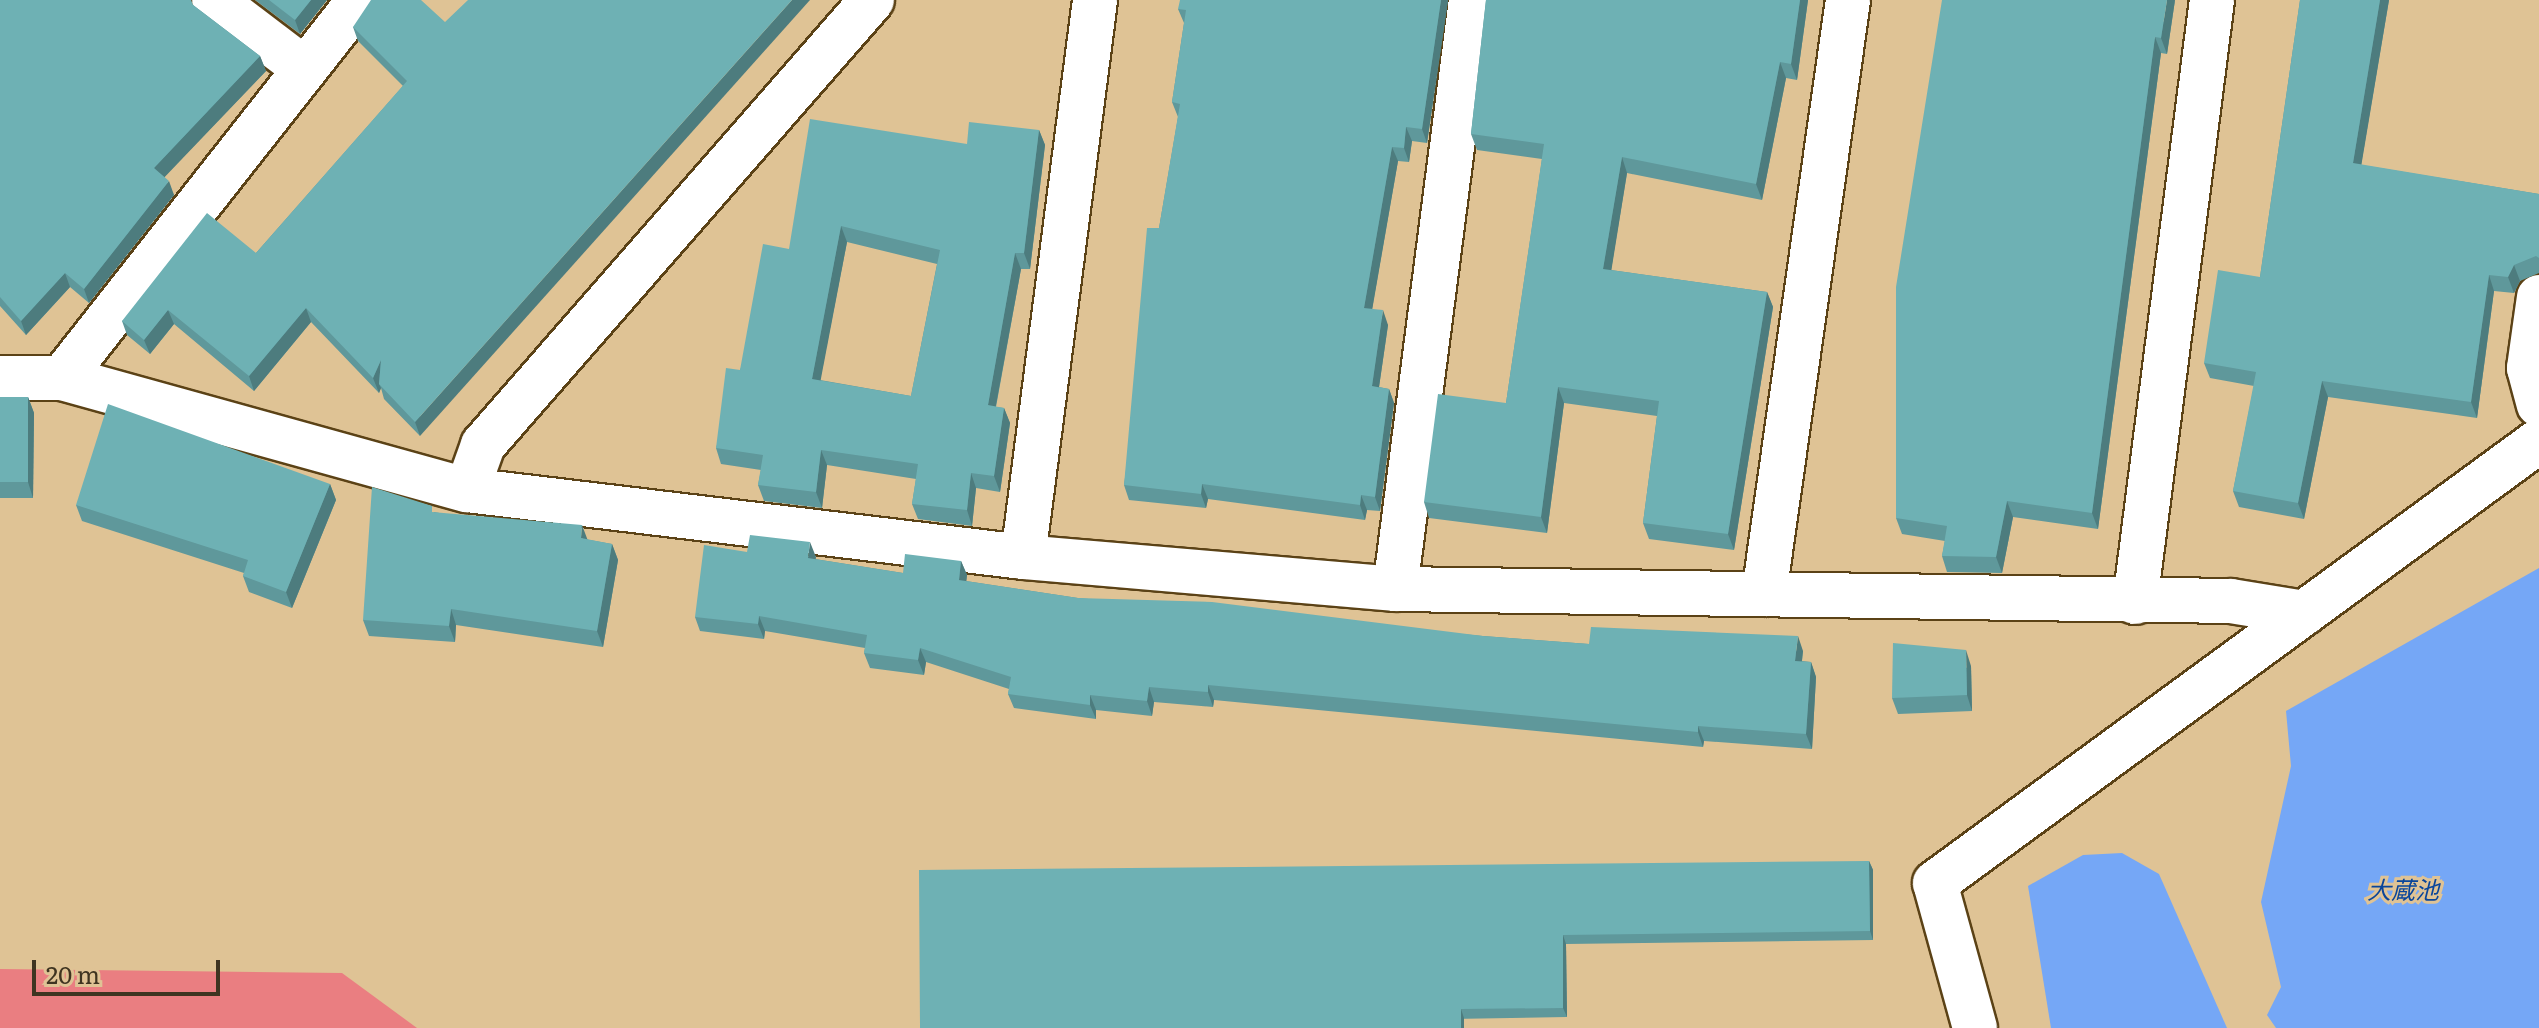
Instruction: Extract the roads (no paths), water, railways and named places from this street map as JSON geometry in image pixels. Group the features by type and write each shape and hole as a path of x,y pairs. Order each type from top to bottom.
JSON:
{"street":[{"path":"214,0 301,66"},
{"path":"62,378 301,66 359,0"},
{"path":"467,490 483,445 872,0"},
{"path":"1023,557 1095,0"},
{"path":"1395,589 1471,0"},
{"path":"1764,594 1848,0"},
{"path":"2135,602 2212,0"},
{"path":"2539,297 2529,368 2539,405"},
{"path":"0,378 62,378 467,490 1023,557 1395,589 2231,601 2304,613"},
{"path":"1975,1028 1935,883 2539,441"}],"water":[{"name":"大蔵池","path":"2539,568 2539,1028 2276,1028 2267,1015 2281,987 2261,902 2291,766 2286,711"},
{"path":"2122,853 2159,874 2227,1028 2051,1028 2028,886 2083,855"}]}
